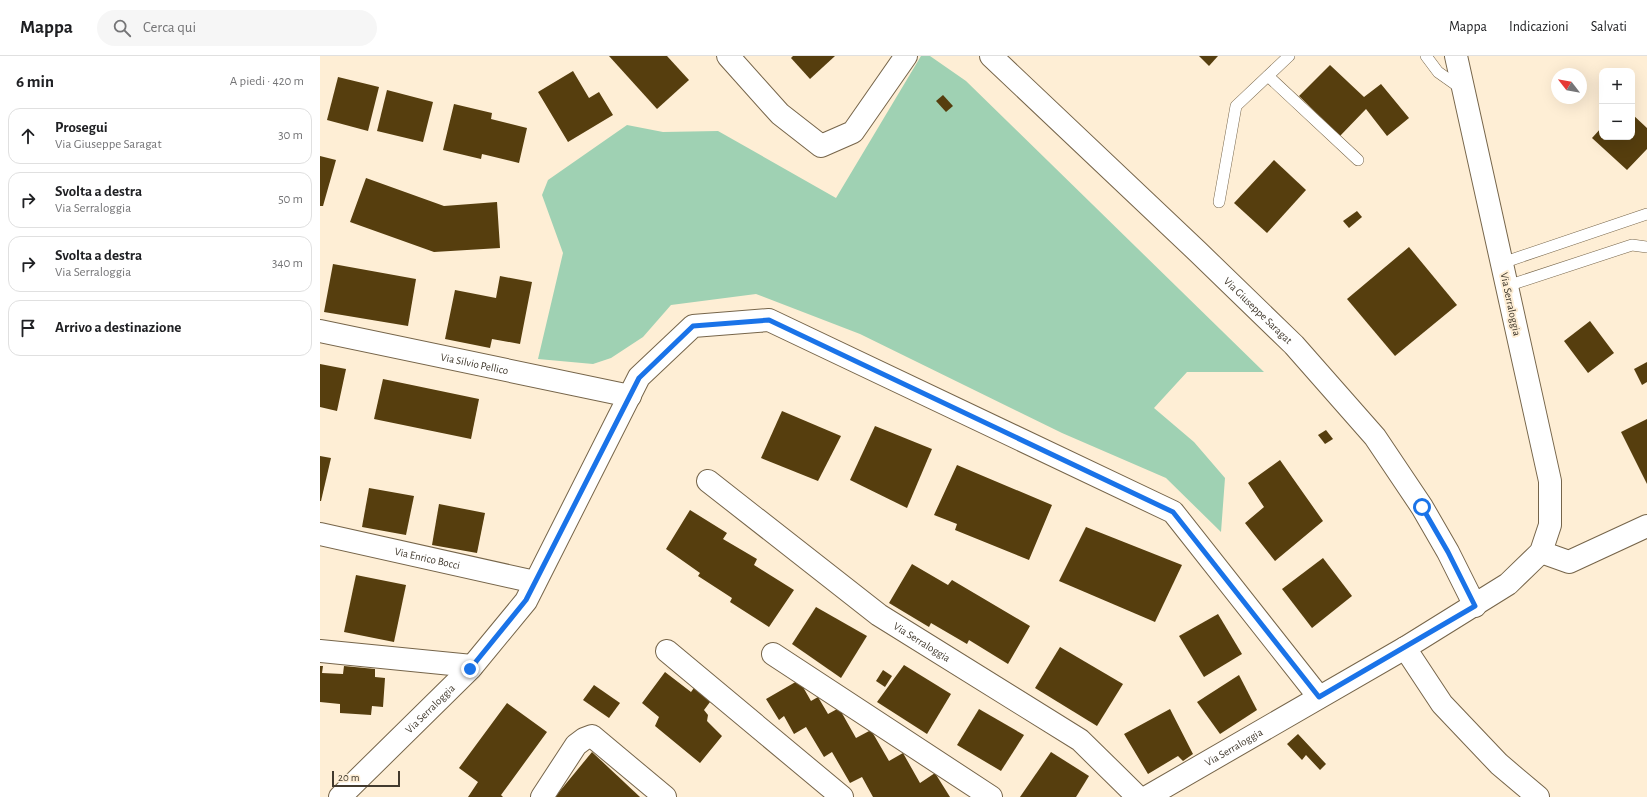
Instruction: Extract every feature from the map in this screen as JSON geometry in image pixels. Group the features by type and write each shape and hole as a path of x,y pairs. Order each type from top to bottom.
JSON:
{"street":[{"path":"728,56 780,114 821,146 853,132 906,56"},
{"name":"Via Giuseppe Saragat","path":"990,56 1197,251 1294,345 1375,437 1422,507 1448,552 1475,606"},
{"name":"Via Serraloggia","path":"1147,797 1475,606 1508,584 1541,552 1550,525 1550,481 1456,56"},
{"name":"Via Serraloggia","path":"340,797 472,666 526,600 639,378 693,326 769,320 1173,512 1319,697"},
{"name":"Via Silvio Pellico","path":"320,331 630,396"},
{"name":"Via Serraloggia","path":"708,481 879,615 1080,740 1138,797"},
{"path":"1541,552 1570,562 1647,526"},
{"name":"Via Enrico Bocci","path":"320,534 535,582"},
{"path":"1405,648 1442,704 1499,764 1538,797"},
{"path":"320,651 472,666"},
{"path":"667,651 842,797"},
{"path":"772,654 992,797"},
{"path":"542,797 576,745 584,739 592,736 665,797"}],"lane":[{"path":"1219,202 1236,106 1290,56"},
{"path":"1426,56 1438,72 1464,91"},
{"path":"1268,76 1358,160"},
{"path":"1502,263 1647,214"},
{"path":"1507,286 1632,245 1647,247"}],"green space":[{"path":"921,56 930,56 966,81 1264,372 1187,372 1154,408 1194,442 1225,478 1221,532 1166,478 1062,433 860,334 756,294 671,305 643,337 611,358 593,364 538,359 563,253 542,195 548,180 627,125 663,132 718,131 836,198"}],"building":[{"path":"609,56 667,56 689,80 657,109"},
{"path":"793,56 835,56 810,79 791,58"},
{"path":"1199,56 1218,56 1209,66"},
{"path":"1330,65 1364,97 1381,84 1409,118 1387,136 1366,109 1340,136 1299,96"},
{"path":"573,71 589,98 599,92 613,115 568,142 538,92"},
{"path":"338,77 379,87 368,131 327,120"},
{"path":"387,90 433,102 423,142 377,131"},
{"path":"943,95 953,106 946,112 936,101"},
{"path":"454,104 492,113 491,119 527,128 519,163 482,154 481,159 443,150"},
{"path":"1635,117 1647,128 1647,149 1627,170 1592,138 1599,130 1599,140 1635,140"},
{"path":"320,156 336,160 323,206 320,206"},
{"path":"1274,160 1306,190 1267,233 1234,203"},
{"path":"366,178 444,206 497,202 500,248 434,252 350,222"},
{"path":"1357,211 1362,217 1349,228 1343,221"},
{"path":"1409,247 1457,305 1395,356 1347,299"},
{"path":"333,264 416,279 408,326 324,312"},
{"path":"500,276 532,282 520,344 492,339 490,348 445,339 455,290 496,298"},
{"path":"1590,321 1614,353 1588,373 1564,341"},
{"path":"1647,362 1647,382 1642,385 1634,369"},
{"path":"320,364 346,369 337,411 320,407"},
{"path":"383,379 479,399 471,439 374,419"},
{"path":"782,411 841,436 818,481 761,458"},
{"path":"1647,419 1647,484 1621,432"},
{"path":"875,426 932,449 907,508 850,480"},
{"path":"1326,430 1333,439 1325,444 1318,435"},
{"path":"320,456 331,458 321,501 320,501"},
{"path":"1280,460 1323,521 1275,561 1245,523 1264,507 1248,483"},
{"path":"957,465 1052,505 1029,560 955,530 957,524 934,515"},
{"path":"369,488 414,496 406,535 362,527"},
{"path":"439,504 485,513 477,553 432,545"},
{"path":"690,510 727,533 723,539 757,559 754,565 794,590 769,627 730,602 732,598 698,576 700,573 666,549"},
{"path":"1086,527 1182,565 1155,622 1059,581"},
{"path":"1323,558 1352,596 1312,628 1282,589"},
{"path":"912,564 948,585 952,580 1030,626 1008,664 969,640 967,644 931,623 929,627 889,603"},
{"path":"356,575 406,585 394,642 344,632"},
{"path":"816,607 867,636 841,678 792,644"},
{"path":"1218,614 1242,654 1204,677 1179,636"},
{"path":"1060,647 1123,684 1097,726 1035,688"},
{"path":"904,665 951,694 927,734 877,702"},
{"path":"320,666 323,666 322,673 343,674 344,666 375,669 375,677 385,678 383,707 372,706 371,715 340,713 340,704 320,702"},
{"path":"883,670 892,676 885,687 876,681"},
{"path":"665,672 691,692 696,685 713,698 704,710 708,715 707,721 722,736 700,763 655,726 659,717 642,703"},
{"path":"1239,675 1257,710 1220,734 1197,702"},
{"path":"799,680 811,701 818,697 828,714 839,708 856,738 871,730 889,761 903,753 920,783 935,773 950,797 873,797 862,777 850,783 832,752 824,757 806,727 794,734 784,716 779,720 766,699"},
{"path":"594,685 620,703 609,718 583,700"},
{"path":"507,703 547,732 501,795 503,797 468,797 478,782 459,768"},
{"path":"979,709 1024,735 1001,771 957,745"},
{"path":"1170,709 1193,754 1183,761 1178,756 1148,774 1124,734"},
{"path":"1298,734 1326,764 1320,770 1306,755 1302,760 1287,744"},
{"path":"592,752 640,797 555,797"},
{"path":"1051,752 1089,776 1076,797 1020,797"}],"route":[{"path":"470,669 526,600 639,378 693,326 769,320 1173,512 1319,697 1475,606 1448,552 1422,507"}]}
